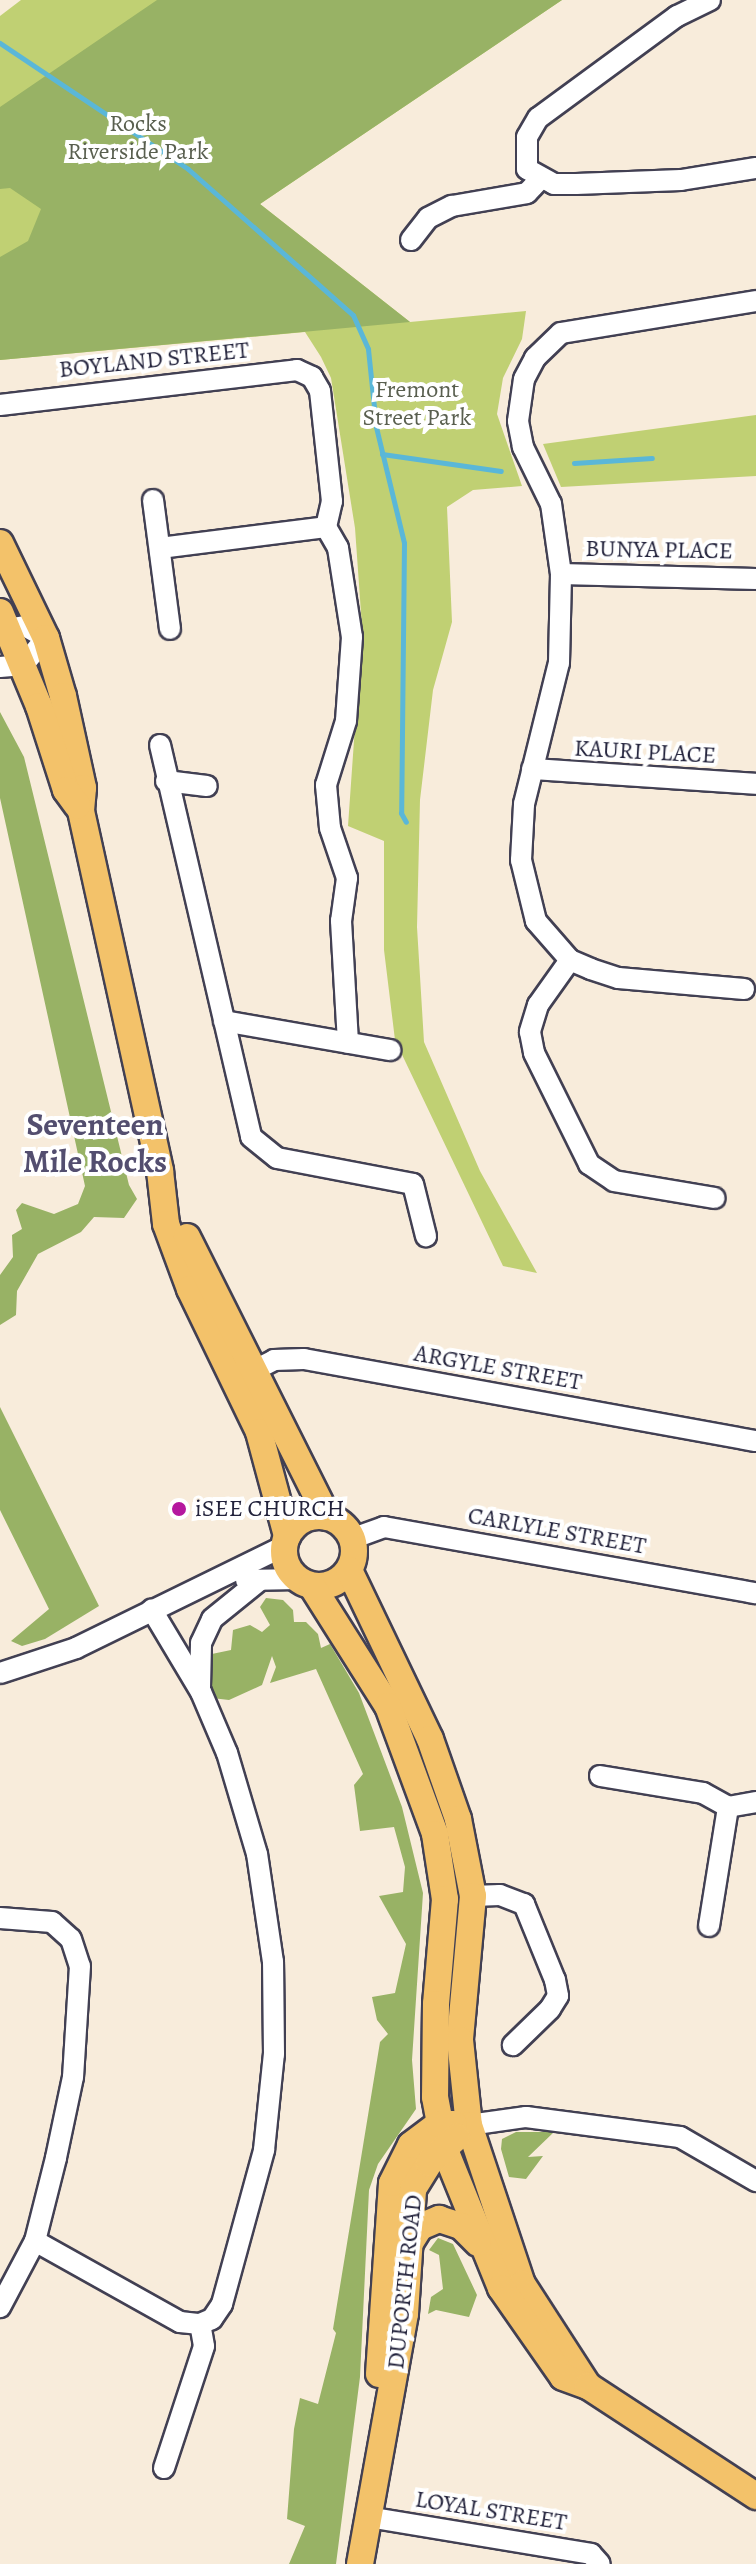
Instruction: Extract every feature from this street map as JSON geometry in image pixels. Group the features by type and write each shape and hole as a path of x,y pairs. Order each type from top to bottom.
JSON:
{"main road":[{"path":"0,543 46,638 83,788 81,811 160,1171 244,1376 286,1541 286,1565 305,1582 388,1706 439,1853 445,1899 433,2050 442,2137 481,2245 539,2348 563,2377 588,2386 756,2496"},
{"path":"2,623 12,666 66,790 81,811"},
{"path":"244,1376 327,1517 351,1539 349,1570 439,1760 458,1819 473,1896 460,2040 469,2125 522,2284 588,2386"},
{"path":"286,1541 304,1520 327,1517"},
{"path":"305,1582 333,1583 349,1570"},
{"path":"442,2137 469,2125"},
{"name":"DUPORTH ROAD","path":"377,2450 388,2422 405,2314 413,2189 442,2137"},
{"name":"DUPORTH ROAD","path":"360,2564 377,2450 374,2417 392,2183 411,2145 442,2137"},
{"path":"408,2246 420,2227 439,2219 461,2226 481,2245"}],"street":[{"path":"710,0 677,16 538,118 523,153 527,169 540,179 554,184 681,180 756,168"},
{"path":"411,240 428,218 452,206 527,193 540,179"},
{"path":"744,989 618,978 570,960 536,921 525,894 524,804 559,663 561,574 551,504 523,447 518,421 524,379 535,358 561,333 756,301"},
{"name":"BOYLAND STREET","path":"0,405 297,370 312,377 320,391 332,501 326,527"},
{"path":"153,500 170,629"},
{"path":"160,548 326,527 338,548 352,637 346,721 326,785 330,828 347,878 341,921 348,1043"},
{"name":"BUNYA PLACE","path":"561,574 756,579"},
{"path":"2,623 25,626 46,638 12,666"},
{"path":"160,745 251,1137 264,1151 413,1184 426,1236"},
{"name":"KAURI PLACE","path":"532,769 756,784"},
{"path":"166,781 207,786"},
{"path":"570,960 538,1005 530,1032 534,1053 589,1164 614,1181 715,1198"},
{"path":"224,1021 390,1050"},
{"name":"ARGYLE STREET","path":"244,1376 274,1360 304,1359 756,1441"},
{"name":"CARLYLE STREET","path":"351,1539 384,1527 756,1593"},
{"path":"0,1673 76,1648 222,1579 286,1541"},
{"path":"222,1579 305,1582"},
{"path":"201,1692 201,1643 212,1619 259,1581"},
{"path":"35,2241 180,2322 200,2324 212,2319 222,2304 239,2256 264,2150 274,2054 273,1962 257,1854 227,1753 201,1692 152,1610"},
{"path":"600,1776 703,1793 728,1807 756,1802"},
{"path":"709,1926 728,1807"},
{"path":"473,1896 500,1895 524,1904 555,1980 558,1996 550,2009 513,2045"},
{"path":"0,1918 52,1922 71,1939 80,1966 73,2077 35,2241 0,2307"},
{"path":"469,2125 526,2117 680,2137 756,2181"},
{"path":"164,2468 204,2346 200,2324"},
{"name":"LOYAL STREET","path":"368,2517 591,2554 600,2564"}],"green space":[{"name":"Rocks Riverside Park","path":"21,0 562,0 260,204 410,322 526,311 522,339 503,378 497,414 522,486 473,490 447,507 452,622 433,690 420,800 417,927 424,1042 480,1171 537,1273 503,1266 395,1040 384,950 384,841 348,826 362,627 355,528 331,378 321,357 305,332 0,360 0,16"},
{"name":"Rocks Riverside Park","path":"157,0 562,0 260,204 410,322 0,360 0,257 28,241 41,209 10,188 0,189 0,107"},
{"path":"756,415 756,476 561,487 543,444"},
{"path":"0,712 24,757 129,1185 137,1199 124,1218 94,1217 81,1232 38,1254 17,1291 16,1315 0,1325 0,1275 13,1257 12,1235 22,1229 16,1210 22,1203 54,1214 78,1204 85,1186 0,798"},
{"path":"0,1407 99,1606 45,1639 22,1646 11,1641 49,1609 0,1510"},
{"path":"266,1598 283,1600 293,1610 294,1622 306,1622 318,1634 321,1648 330,1644 359,1693 402,1807 423,1893 412,2060 416,2109 378,2164 369,2190 360,2377 336,2564 289,2564 305,2526 287,2519 294,2429 300,2398 318,2404 336,2333 333,2329 380,2042 388,2034 377,2020 372,1997 395,1993 406,1944 379,1896 403,1892 405,1867 394,1827 360,1831 354,1785 363,1774 316,1669 270,1683 276,1667 272,1656 262,1685 229,1700 212,1698 207,1655 231,1650 233,1630 250,1625 262,1632 270,1625 260,1607"},
{"path":"516,2132 554,2132 528,2157 543,2156 526,2179 509,2177 501,2149 502,2139"},
{"path":"438,2238 453,2244 477,2295 469,2317 436,2310 428,2314 431,2297 443,2289 439,2255 429,2250"}],"waterway":[{"path":"0,43 188,169 353,315 368,349 376,427 404,543 401,813 406,822"},
{"path":"382,454 501,471"},
{"path":"574,463 652,458"}],"place":[{"name":"iSEE CHURCH","path":"179,1509"}],"district":[{"name":"Seventeen Mile Rocks","path":"95,1144"}],"park label":[{"name":"Fremont Street Park","path":"417,404"}]}
